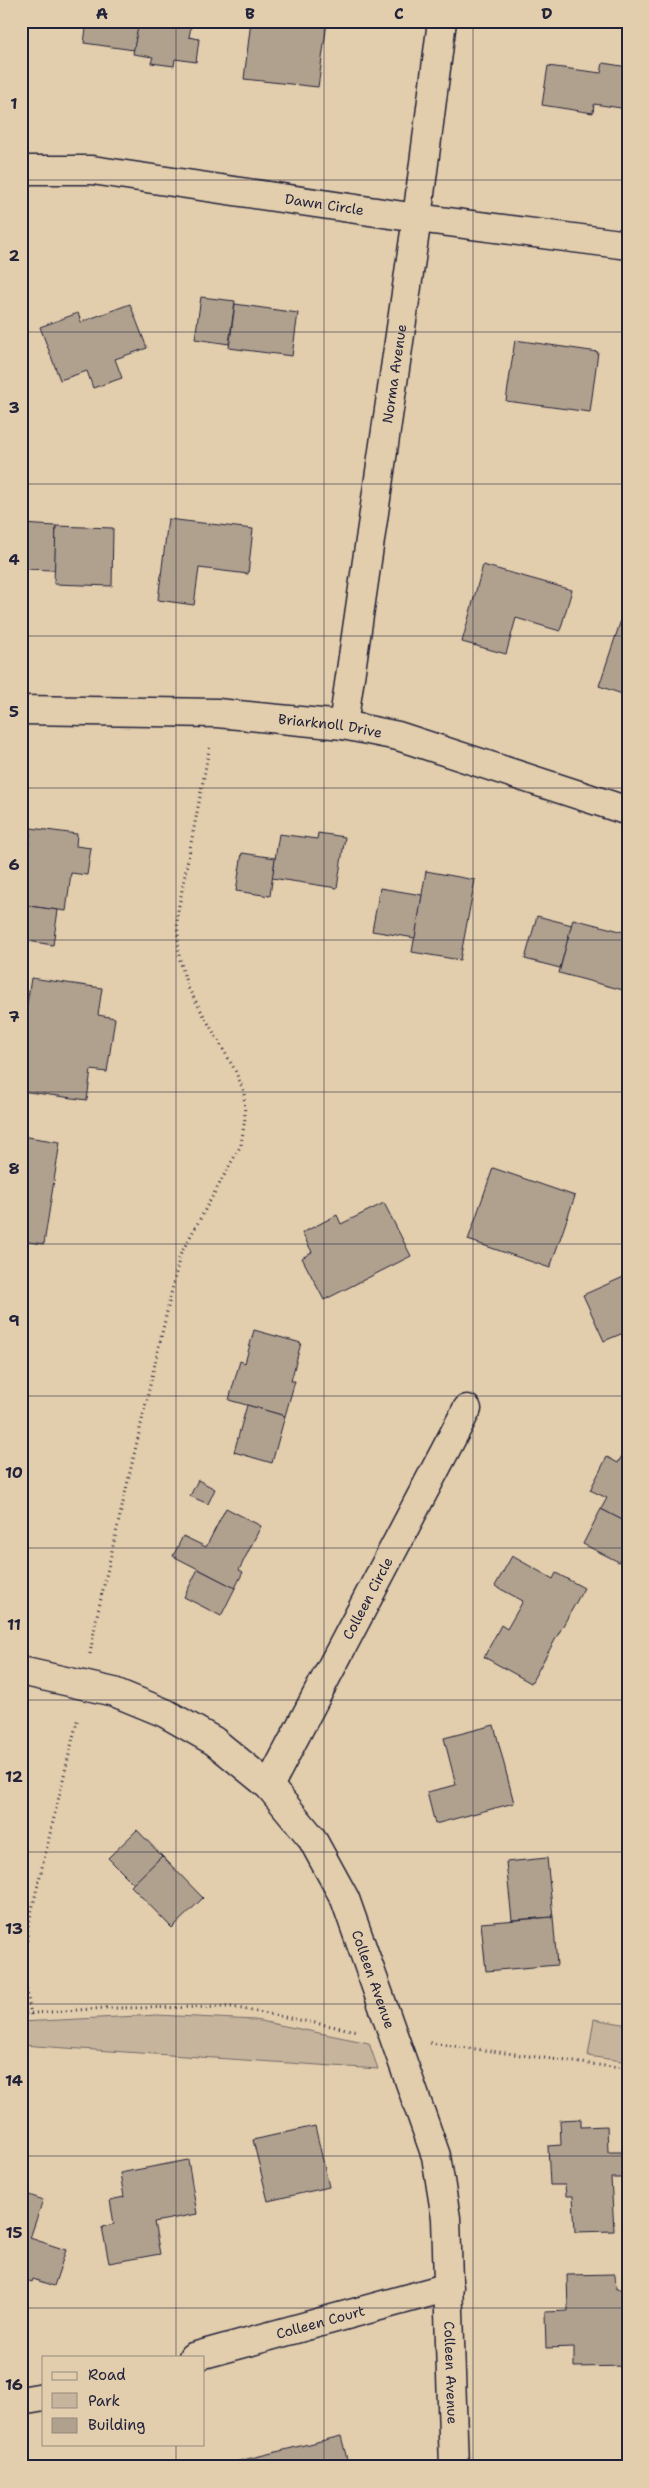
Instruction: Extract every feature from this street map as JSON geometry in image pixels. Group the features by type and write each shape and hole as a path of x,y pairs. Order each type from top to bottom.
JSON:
{"street":[{"name":"Norma Avenue","path":"343,725 416,218 442,21"},
{"name":"Dawn Circle","path":"21,170 92,170 416,218 628,245"},
{"name":"Briarknoll Drive","path":"21,710 217,713 343,725 398,736 628,811"},
{"name":"Colleen Circle","path":"269,1786 466,1409"},
{"name":"Colleen Avenue","path":"21,1671 114,1692 165,1713 214,1740 269,1786 311,1837 345,1899 436,2156 446,2218 454,2467"},
{"name":"Colleen Court","path":"197,2356 449,2287"},
{"path":"21,2401 42,2398"}],"path":[{"path":"30,2014 24,1976 28,1926 84,1686 96,1620 180,1255 241,1145 245,1118 244,1092 236,1070 187,986 179,956 178,916 217,713"},
{"path":"21,2014 115,2008 232,2007 395,2038 628,2069"}],"green space":[{"path":"157,2015 255,2020 369,2043 378,2069 21,2045 21,2022"},
{"path":"594,2019 628,2025 628,2062 588,2056"}],"building":[{"path":"87,21 139,21 134,50 84,43"},
{"path":"139,21 192,21 189,37 199,39 196,62 175,59 174,66 151,63 153,57 133,54"},
{"path":"251,21 327,23 318,87 244,79"},
{"path":"603,63 628,67 628,109 594,104 593,113 542,105 548,66 601,73"},
{"path":"201,297 235,301 229,344 195,339"},
{"path":"130,304 147,348 115,359 122,378 93,388 87,371 60,380 40,327 78,313 81,322"},
{"path":"235,304 298,313 292,356 229,348"},
{"path":"515,340 598,352 590,412 506,401"},
{"path":"168,519 253,529 248,574 199,568 194,605 158,600"},
{"path":"21,524 56,526 55,570 21,569"},
{"path":"56,526 113,528 112,586 54,584"},
{"path":"483,565 572,590 560,631 516,618 506,654 462,642"},
{"path":"624,611 628,612 628,696 599,686"},
{"path":"31,828 77,834 76,846 91,848 87,875 71,873 66,911 21,905"},
{"path":"318,833 345,837 337,888 272,878 279,834 317,839"},
{"path":"242,853 275,858 270,896 236,891"},
{"path":"426,871 475,880 460,960 412,952"},
{"path":"380,888 422,895 415,938 372,931"},
{"path":"21,905 58,910 53,945 21,940"},
{"path":"537,916 572,925 560,968 525,959"},
{"path":"573,919 628,933 628,971 623,990 559,973"},
{"path":"31,978 102,988 98,1015 115,1018 107,1072 91,1070 87,1100 21,1091 21,1044"},
{"path":"21,1136 60,1142 44,1244 21,1241"},
{"path":"493,1168 575,1196 550,1268 468,1240"},
{"path":"384,1203 411,1256 324,1300 302,1258 312,1252 302,1233 337,1215 341,1224"},
{"path":"628,1275 628,1331 604,1341 583,1295"},
{"path":"254,1330 301,1343 291,1381 295,1381 285,1416 229,1400 240,1361 245,1363"},
{"path":"247,1405 285,1416 272,1463 234,1452"},
{"path":"628,1445 628,1523 601,1509 607,1498 590,1490 607,1457 618,1463"},
{"path":"198,1480 215,1489 208,1504 190,1496"},
{"path":"226,1508 261,1526 239,1570 243,1572 235,1588 173,1556 183,1536 206,1547"},
{"path":"601,1509 628,1523 628,1546 619,1562 583,1544"},
{"path":"512,1556 553,1579 556,1573 584,1588 531,1683 484,1657 501,1625 507,1629 523,1601 495,1586"},
{"path":"198,1569 235,1588 221,1616 184,1597"},
{"path":"494,1725 514,1803 435,1824 427,1792 456,1785 444,1738"},
{"path":"137,1830 162,1856 134,1884 108,1858"},
{"path":"162,1856 203,1898 172,1928 131,1886"},
{"path":"547,1858 553,1917 512,1920 506,1862"},
{"path":"553,1917 557,1965 486,1971 481,1923"},
{"path":"581,2119 581,2127 607,2126 608,2152 622,2152 623,2178 611,2178 614,2231 575,2232 573,2196 566,2196 565,2185 550,2185 548,2146 561,2145 560,2120"},
{"path":"315,2126 329,2187 268,2201 253,2140"},
{"path":"188,2160 197,2214 154,2222 160,2254 109,2263 102,2227 114,2224 110,2200 124,2197 120,2173"},
{"path":"21,2192 43,2200 30,2238 66,2250 54,2286 33,2279 32,2282 21,2278"},
{"path":"615,2274 616,2289 628,2289 628,2366 574,2367 574,2347 546,2348 545,2312 568,2311 567,2275"},
{"path":"341,2436 349,2467 232,2467 231,2463"}]}
